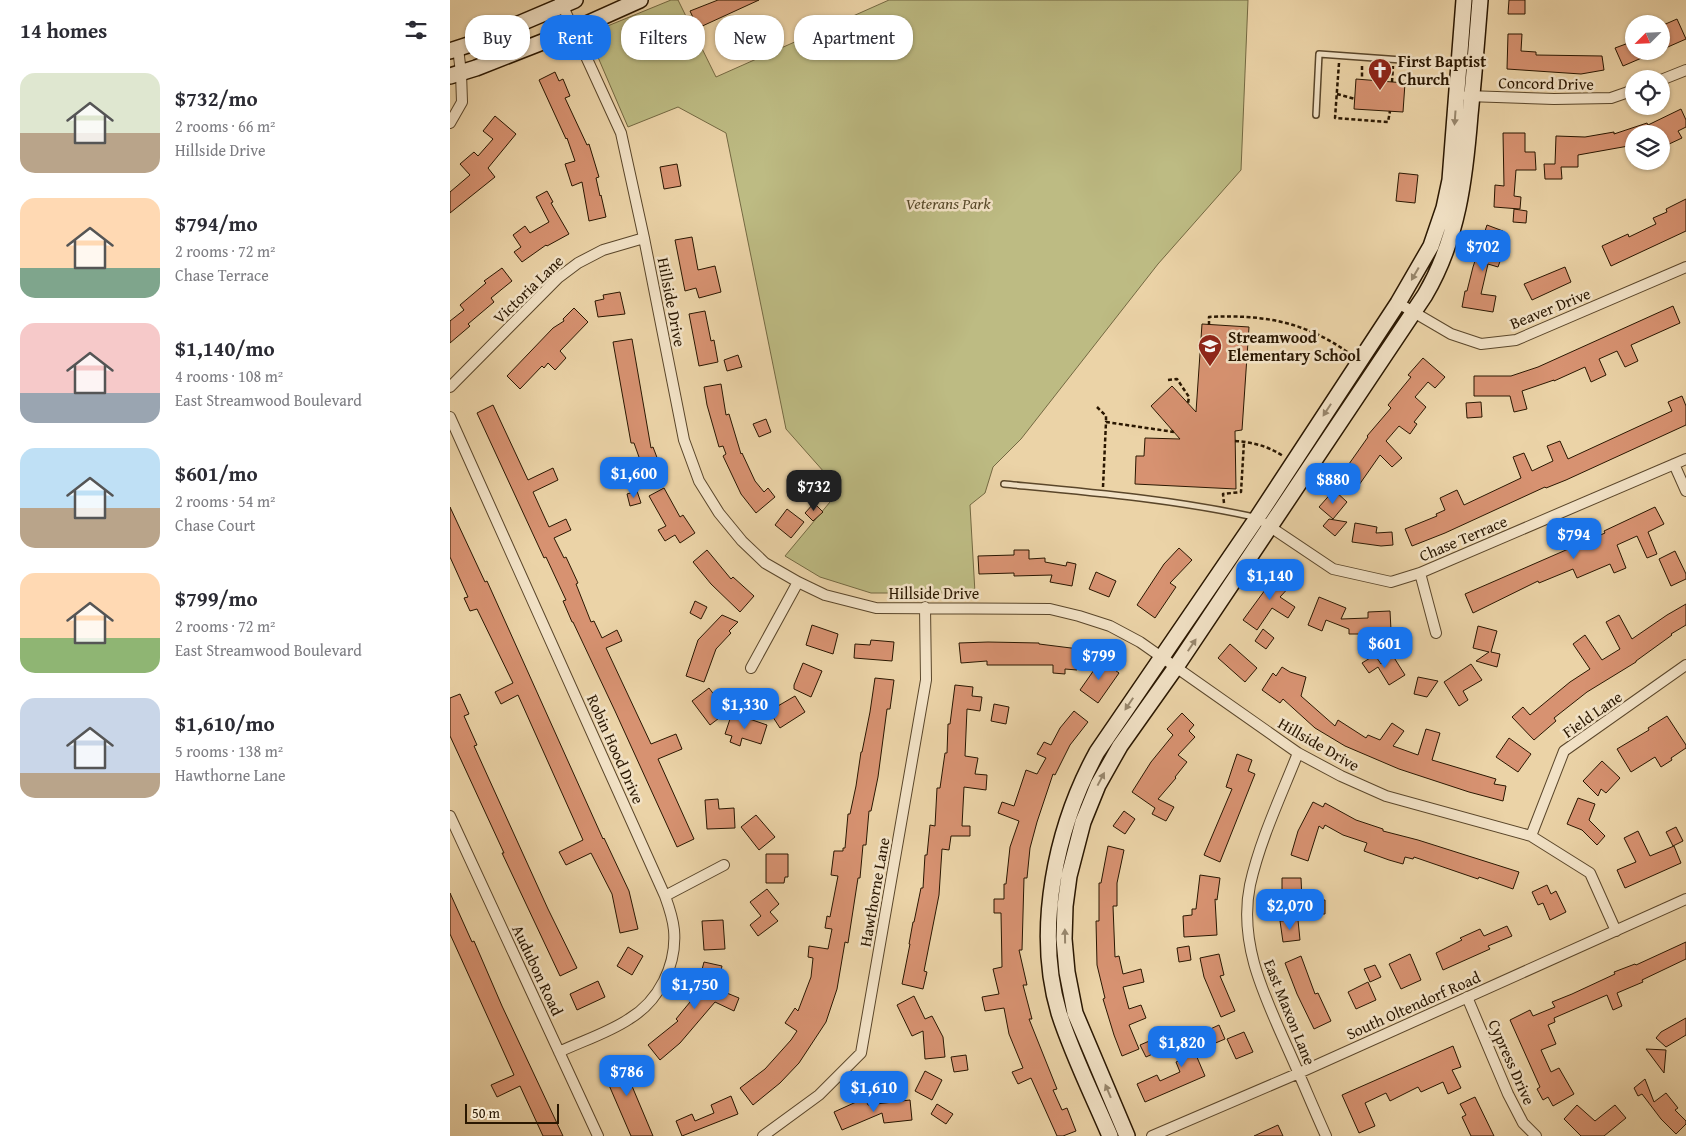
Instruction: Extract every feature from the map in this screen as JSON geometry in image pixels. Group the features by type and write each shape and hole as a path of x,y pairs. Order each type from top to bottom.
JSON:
{"street":[{"path":"607,15 640,0"},
{"path":"1110,1136 1059,1012 1054,987 1049,923 1052,891 1061,841 1082,779 1097,752 1257,518 1398,303 1431,246 1444,208 1450,180 1464,0"},
{"path":"1127,1136 1083,1034 1074,1006 1065,957 1065,906 1069,876 1077,842 1098,785 1120,746 1176,667 1270,527 1414,312 1437,273 1457,217 1466,164 1480,0"},
{"path":"450,123 462,102 456,74 454,49 474,44 566,2"},
{"name":"Hillside Drive","path":"566,2 570,15"},
{"path":"456,74 540,43"},
{"name":"Hillside Drive","path":"587,60 620,133 644,238 684,440 699,481 719,513 742,541 765,562 798,582 825,595 876,608 1050,609 1110,626 1161,656 1298,753 1341,776 1386,796 1531,836 1590,873 1616,931"},
{"path":"1670,76 1686,70"},
{"name":"Concord Drive","path":"1456,96 1554,100 1611,98 1625,93"},
{"name":"Victoria Lane","path":"450,387 558,278 578,263 603,250 644,238"},
{"name":"Beaver Drive","path":"1398,303 1451,334 1481,344 1516,340 1686,267"},
{"name":"Robin Hood Drive","path":"450,417 665,896 674,928 674,943 668,972 655,995 644,1008 631,1018 559,1052"},
{"name":"Chase Terrace","path":"1257,518 1332,569 1391,582 1420,573 1686,459"},
{"path":"1674,464 1686,491"},
{"path":"1420,573 1436,633"},
{"path":"751,668 798,582"},
{"name":"Hawthorne Lane","path":"763,1136 819,1095 861,1053 926,680 924,607"},
{"name":"Field Lane","path":"1531,836 1564,752 1686,665"},
{"name":"East Maxon Lane","path":"1298,753 1263,841 1250,885 1248,931 1251,955 1260,985 1326,1136"},
{"name":"Audubon Road","path":"450,816 598,1136"},
{"path":"665,896 724,865"},
{"name":"South Oltendorf Road","path":"1152,1136 1299,1073 1686,899"},
{"name":"Cypress Drive","path":"1466,997 1508,1094 1523,1122 1536,1136"}],"lane":[{"path":"1316,115 1319,54 1393,62 1474,65"},
{"path":"1004,484 1103,494 1224,511 1257,518"}],"path":[{"path":"1339,60 1336,118 1388,122 1390,111"},
{"path":"1361,62 1362,79"},
{"path":"1385,64 1393,62 1400,66"},
{"path":"1392,82 1393,62"},
{"path":"1400,83 1415,67 1408,66"},
{"path":"1337,94 1355,99"},
{"path":"1209,325 1209,316 1256,317 1292,324 1332,340 1360,360"},
{"path":"1168,380 1176,379 1189,397 1188,403"},
{"path":"1097,408 1106,416 1103,494"},
{"path":"1106,422 1174,432"},
{"path":"1235,441 1251,442 1274,450 1293,462"},
{"path":"1224,511 1224,494 1241,492 1244,442"}],"green space":[{"name":"Veterans Park","path":"671,0 678,0 685,15 634,15"},
{"name":"Veterans Park","path":"889,0 1248,0 1241,170 1158,264 1021,439 993,467 985,493 970,505 975,593 871,593 820,577 785,556 840,490 786,429 726,133 678,107 628,127 599,60 611,60 611,25 621,20 621,60 705,60 705,55 716,77 754,60 784,60 784,47 794,42 794,60 913,60 913,15 855,15"}],"building":[{"path":"718,0 759,0 726,15 715,15 715,20 705,25 705,15 692,15 690,11"},
{"path":"1509,0 1525,0 1525,14 1508,14"},
{"path":"1677,19 1686,39 1670,46 1670,22"},
{"path":"1508,34 1522,34 1521,51 1536,52 1536,55 1602,56 1604,70 1581,74 1507,69"},
{"path":"1625,44 1625,60 1637,60 1623,66 1615,48"},
{"path":"555,72 559,81 563,79 570,96 565,98 587,145 589,144 599,177 596,178 606,217 589,221 582,182 572,186 565,164 575,161 567,138 539,80"},
{"name":"First Baptist Church","path":"1356,79 1405,83 1403,112 1354,109"},
{"path":"1681,109 1686,120 1686,127 1678,131 1682,138 1670,144 1670,125 1648,125"},
{"path":"495,116 516,134 488,168 495,177 450,213 450,192 470,175 460,164 474,152 478,156 493,139 483,131"},
{"path":"1625,130 1625,147 1578,155 1578,167 1561,167 1562,179 1545,179 1544,164 1555,164 1556,136 1585,137 1614,132 1614,134"},
{"path":"1503,133 1525,133 1525,152 1535,152 1536,170 1516,170 1514,196 1521,197 1520,209 1494,207 1495,185 1504,186"},
{"path":"677,164 681,186 664,189 660,167"},
{"path":"1399,173 1418,175 1415,203 1396,201"},
{"path":"547,191 553,202 551,203 569,234 546,245 522,262 514,252 521,247 513,235 525,226 530,233 549,222 536,197"},
{"path":"1686,199 1686,231 1611,266 1602,246 1628,234 1629,237 1656,224 1653,218 1667,212 1666,209"},
{"path":"1514,209 1527,211 1526,223 1513,222"},
{"path":"1487,225 1503,231 1496,251 1503,253 1498,267 1488,264 1481,294 1496,296 1493,312 1462,307 1465,291 1467,291"},
{"path":"692,237 698,270 715,266 721,292 699,298 696,288 685,291 675,240"},
{"path":"1565,267 1571,282 1532,300 1524,284"},
{"path":"502,268 512,281 491,298 494,302 468,324 470,326 450,343 450,321 464,310 460,305 486,283 484,281"},
{"path":"620,292 625,314 598,317 595,301 604,299 603,295"},
{"path":"1673,306 1680,323 1631,345 1638,361 1625,367 1617,351 1599,359 1606,375 1591,382 1585,367 1554,381 1522,391 1527,409 1514,412 1510,396 1474,396 1474,376 1511,376 1538,367"},
{"path":"574,308 588,322 560,351 566,358 555,370 548,363 544,368 542,366 520,389 507,376 553,328 564,321 563,319"},
{"path":"705,311 711,341 714,340 718,362 699,366 689,314"},
{"path":"1202,324 1249,327 1242,430 1235,431 1236,489 1135,484 1136,456 1144,456 1145,438 1180,439 1151,406 1172,386 1196,412"},
{"path":"632,339 651,448 653,447 661,468 645,474 634,443 631,443 613,342"},
{"path":"738,355 742,367 727,371 724,360"},
{"path":"1423,358 1445,377 1435,388 1428,382 1415,397 1426,407 1414,422 1417,424 1410,434 1399,426 1386,441 1402,458 1392,467 1380,455 1359,485 1344,475 1344,471 1367,436 1391,408 1388,405 1411,377 1408,375"},
{"path":"721,384 726,415 729,414 741,454 755,481 764,492 768,488 775,497 756,513 741,494 723,456 726,454 723,446 719,447 707,405 704,387"},
{"path":"1682,396 1686,406 1686,425 1566,480 1545,487 1412,546 1405,529 1437,516 1436,514 1445,510 1440,498 1457,490 1464,505 1521,478 1513,457 1524,453 1532,471 1553,461 1547,446 1560,441 1568,459 1672,411 1668,402"},
{"path":"1481,402 1482,417 1467,418 1466,403"},
{"path":"493,405 528,480 553,468 558,480 533,492 549,527 566,519 571,530 554,538 564,558 566,557 578,583 576,584 591,622 594,621 602,638 617,630 622,641 606,648 651,744 676,734 682,749 658,759 694,839 677,847 572,622 563,601 566,600 546,557 544,558 477,413"},
{"path":"766,419 771,432 759,437 753,424"},
{"path":"664,488 680,517 683,515 695,533 680,543 675,535 665,541 658,530 666,526 649,496"},
{"path":"1334,490 1347,502 1333,519 1319,507"},
{"path":"637,491 641,503 630,506 627,494"},
{"path":"814,503 823,512 813,521 805,513"},
{"path":"450,507 485,582 487,581 603,839 629,891 638,929 620,933 612,894 591,853 566,865 559,852 583,840 518,695 501,704 495,692 513,683 477,609 470,611 464,598 468,597 450,557"},
{"path":"1655,507 1664,524 1648,532 1657,554 1647,558 1637,536 1617,545 1626,568 1614,573 1610,564 1577,578 1573,569 1539,583 1538,581 1473,613 1465,594 1605,533 1604,531"},
{"path":"787,509 804,522 791,538 775,525"},
{"path":"1329,519 1347,522 1335,536 1323,526"},
{"path":"1355,523 1377,527 1376,533 1392,532 1393,545 1381,546 1352,542"},
{"path":"1179,548 1192,560 1170,583 1176,587 1155,618 1137,605 1164,564"},
{"path":"707,550 731,579 733,577 754,596 740,612 711,584 693,562"},
{"path":"1014,550 1029,550 1029,559 1045,558 1045,562 1066,566 1067,562 1076,564 1072,586 1050,582 1052,575 1014,576 1014,573 979,574 978,556 1014,555"},
{"path":"1675,551 1686,574 1686,579 1671,586 1659,559"},
{"path":"1277,571 1292,584 1280,597 1295,607 1288,618 1272,608 1257,630 1243,620 1265,590 1262,588"},
{"path":"1096,572 1116,581 1109,597 1089,589"},
{"path":"1319,597 1346,608 1341,619 1368,618 1368,612 1390,611 1391,630 1363,631 1363,634 1349,634 1349,629 1326,620 1322,631 1308,625"},
{"path":"695,601 707,607 701,619 690,613"},
{"path":"1686,604 1686,625 1671,634 1636,662 1587,692 1554,718 1556,721 1534,740 1512,717 1523,707 1530,715 1570,682 1590,669 1573,644 1585,635 1602,660 1620,649 1606,622 1619,615 1632,639"},
{"path":"722,615 738,622 729,631 731,633 716,649 704,682 686,676 698,640"},
{"path":"812,625 838,634 833,654 806,645"},
{"path":"1478,626 1497,631 1491,652 1500,654 1497,667 1476,661 1489,652 1473,648"},
{"path":"1263,629 1274,638 1266,649 1255,641"},
{"path":"871,640 894,642 892,661 854,658 855,644 870,645"},
{"path":"959,643 1039,643 1079,649 1077,670 1065,669 1065,674 1053,673 1053,665 987,665 987,661 961,663"},
{"path":"1230,644 1257,668 1245,682 1218,658"},
{"path":"1375,655 1381,664 1393,656 1405,675 1389,685 1378,667 1369,673 1362,663"},
{"path":"1101,660 1119,673 1098,703 1080,690"},
{"path":"803,663 822,671 811,697 794,689"},
{"path":"1471,664 1482,680 1463,691 1468,700 1459,706 1444,682"},
{"path":"1282,667 1290,672 1306,677 1301,696 1335,726 1338,720 1366,738 1368,735 1380,740 1392,723 1404,731 1393,746 1418,755 1426,729 1440,733 1432,760 1496,779 1494,784 1506,786 1503,801 1399,769 1345,746 1315,728 1283,699 1280,703 1262,690 1273,673 1276,676"},
{"path":"1418,677 1438,681 1427,697 1414,694"},
{"path":"875,678 894,680 890,709 887,709 878,777 871,811 869,811 866,845 863,845 860,878 858,878 848,943 845,942 837,989 826,1022 799,1063 780,1083 753,1105 740,1088 765,1069 797,1031 785,1023 795,1008 798,1011 811,977 813,958 808,957 809,946 828,949 832,929 825,928 827,916 830,917 838,876 831,875 834,851 843,851 843,848 845,848 848,814 850,814 856,786"},
{"path":"955,685 973,687 972,696 982,697 980,711 967,709 965,756 978,758 975,774 987,775 986,790 964,787 962,826 970,826 970,836 951,836 949,850 942,849 939,895 924,971 927,972 923,989 902,984 913,922 921,888 923,888 925,855 927,855 930,825 935,826 937,788 940,788 945,753 947,753 948,724 950,724"},
{"path":"709,688 727,712 710,725 692,701"},
{"path":"460,694 469,714 464,716 477,745 474,746 577,968 560,976 450,736 450,698"},
{"path":"795,696 805,712 780,728 771,714 771,710"},
{"path":"994,704 1009,707 1006,724 991,721"},
{"path":"1074,711 1088,722 1070,745 1055,775 1053,774 1037,822 1030,848 1027,878 1024,878 1022,950 1019,950 1027,985 1023,985 1032,1019 1029,1019 1057,1089 1053,1090 1062,1110 1067,1108 1076,1131 1063,1136 1057,1136 1031,1078 1018,1084 1012,1072 1023,1068 1009,1034 1004,1008 985,1011 982,997 999,994 993,969 1002,967 1001,913 994,913 994,899 1004,899 1004,884 1006,884 1010,847 1019,821 998,813 1002,802 1014,806 1026,770 1037,774 1046,758 1037,754 1044,742 1051,745 1060,728"},
{"path":"732,713 767,725 761,744 742,738 740,746 730,742 732,736 725,734"},
{"path":"1182,713 1194,725 1189,731 1195,737 1178,755 1187,762 1158,799 1174,807 1166,821 1152,814 1155,808 1132,792 1151,762 1173,735 1167,729"},
{"path":"1667,716 1686,745 1686,748 1661,767 1655,757 1631,772 1617,749 1649,730 1648,728"},
{"path":"1509,738 1531,754 1518,772 1496,757"},
{"path":"1237,754 1252,760 1248,771 1255,774 1220,862 1204,855 1232,789 1226,787"},
{"path":"1602,761 1620,778 1606,793 1601,789 1598,796 1583,781"},
{"path":"1578,798 1595,804 1589,820 1605,836 1597,845 1582,830 1567,824"},
{"path":"718,799 719,809 734,808 735,828 707,829 705,800"},
{"path":"1313,802 1323,807 1325,803 1356,820 1383,829 1383,831 1519,872 1513,889 1414,857 1413,859 1405,857 1403,864 1389,860 1364,851 1367,843 1343,835 1325,825 1323,829 1319,826 1308,861 1291,855 1298,831"},
{"path":"1124,811 1135,819 1125,834 1113,826"},
{"path":"756,815 775,837 759,850 741,827"},
{"path":"1676,827 1683,841 1673,846 1666,832"},
{"path":"1638,831 1650,856 1674,846 1681,863 1625,888 1617,870 1636,862 1624,838"},
{"path":"1108,846 1124,850 1117,883 1117,906 1113,906 1115,957 1119,956 1123,974 1141,969 1144,982 1123,987 1129,1009 1141,1005 1146,1018 1129,1025 1139,1049 1122,1056 1103,999 1105,998 1097,965 1096,921 1099,921 1099,883 1101,883"},
{"path":"766,854 788,854 788,877 785,877 784,883 766,883"},
{"path":"1200,875 1220,878 1217,900 1215,899 1217,935 1184,937 1183,916 1192,915 1192,909 1196,909"},
{"path":"1282,878 1301,878 1302,900 1282,900"},
{"path":"1547,885 1551,894 1556,891 1566,912 1550,920 1543,903 1538,905 1532,892"},
{"path":"767,889 779,904 770,912 778,921 758,936 750,925 761,916 750,902"},
{"path":"450,893 472,942 474,941 502,1006 563,1136 543,1136 520,1086 497,1097 491,1085 514,1075 450,934"},
{"path":"1306,900 1325,900 1325,914 1306,914"},
{"path":"723,920 725,949 704,950 702,921"},
{"path":"1298,920 1300,940 1283,942 1280,921"},
{"path":"1507,926 1512,936 1488,946 1490,949 1443,970 1436,953 1462,940 1460,938 1480,929 1484,936"},
{"path":"1686,942 1686,959 1642,980 1643,982 1617,993 1622,1006 1613,1010 1607,995 1554,1018 1555,1022 1548,1025 1556,1044 1541,1050 1551,1072 1559,1068 1574,1094 1553,1106 1548,1097 1543,1100 1537,1089 1540,1087 1510,1020 1530,1010 1533,1016 1555,1007 1552,1002 1615,974 1614,972 1636,965"},
{"path":"1189,946 1191,960 1179,962 1177,948"},
{"path":"628,947 643,956 632,975 617,966"},
{"path":"1219,954 1224,975 1220,976 1235,1011 1221,1017 1204,977 1200,958"},
{"path":"1410,954 1421,980 1401,989 1389,964"},
{"path":"1301,956 1315,994 1318,993 1331,1021 1314,1029 1285,963"},
{"path":"704,962 722,966 717,989 739,998 734,1011 715,1002 680,1043 660,1060 648,1045 678,1021 676,1019 695,996"},
{"path":"1375,965 1381,977 1370,982 1364,969"},
{"path":"598,981 605,997 577,1010 570,994"},
{"path":"1368,982 1376,1000 1356,1009 1348,992"},
{"path":"914,996 925,1019 932,1016 943,1037 945,1057 925,1059 923,1031 912,1036 897,1005"},
{"path":"1686,1018 1686,1035 1666,1047 1656,1038 1661,1032"},
{"path":"1219,1025 1225,1039 1206,1047 1207,1050 1196,1055 1205,1076 1145,1102 1137,1084 1157,1075 1160,1081 1180,1072 1176,1062 1193,1054 1189,1043 1207,1035 1206,1031"},
{"path":"1244,1032 1253,1052 1236,1059 1227,1039"},
{"path":"1154,1039 1159,1051 1146,1057 1140,1045"},
{"path":"1453,1046 1461,1067 1452,1070 1461,1088 1448,1094 1443,1082 1421,1092 1418,1087 1390,1101 1386,1093 1365,1103 1375,1126 1359,1133 1342,1095"},
{"path":"1646,1049 1666,1050 1664,1073"},
{"path":"966,1055 968,1070 954,1072 951,1057"},
{"path":"630,1057 638,1075 629,1079 653,1136 631,1136 602,1069"},
{"path":"925,1071 942,1080 932,1100 915,1091"},
{"path":"1645,1079 1654,1102 1666,1093 1678,1108 1675,1110 1686,1121 1686,1124 1676,1134 1661,1119 1642,1094 1638,1096 1634,1088"},
{"path":"731,1096 738,1114 682,1136 676,1121 692,1114 695,1121 714,1113 711,1105"},
{"path":"1475,1097 1494,1136 1471,1136 1462,1117 1466,1115 1460,1104"},
{"path":"865,1098 868,1105 910,1100 912,1120 884,1123 882,1113 842,1130 834,1112"},
{"path":"937,1104 953,1114 946,1124 931,1114"},
{"path":"1577,1105 1595,1121 1615,1105 1626,1118 1604,1136 1581,1136 1564,1119"},
{"path":"1278,1125 1283,1136 1254,1136"}],"place":[{"name":"First Baptist Church","path":"1380,91"},
{"name":"Streamwood Elementary School","path":"1210,367"}]}
